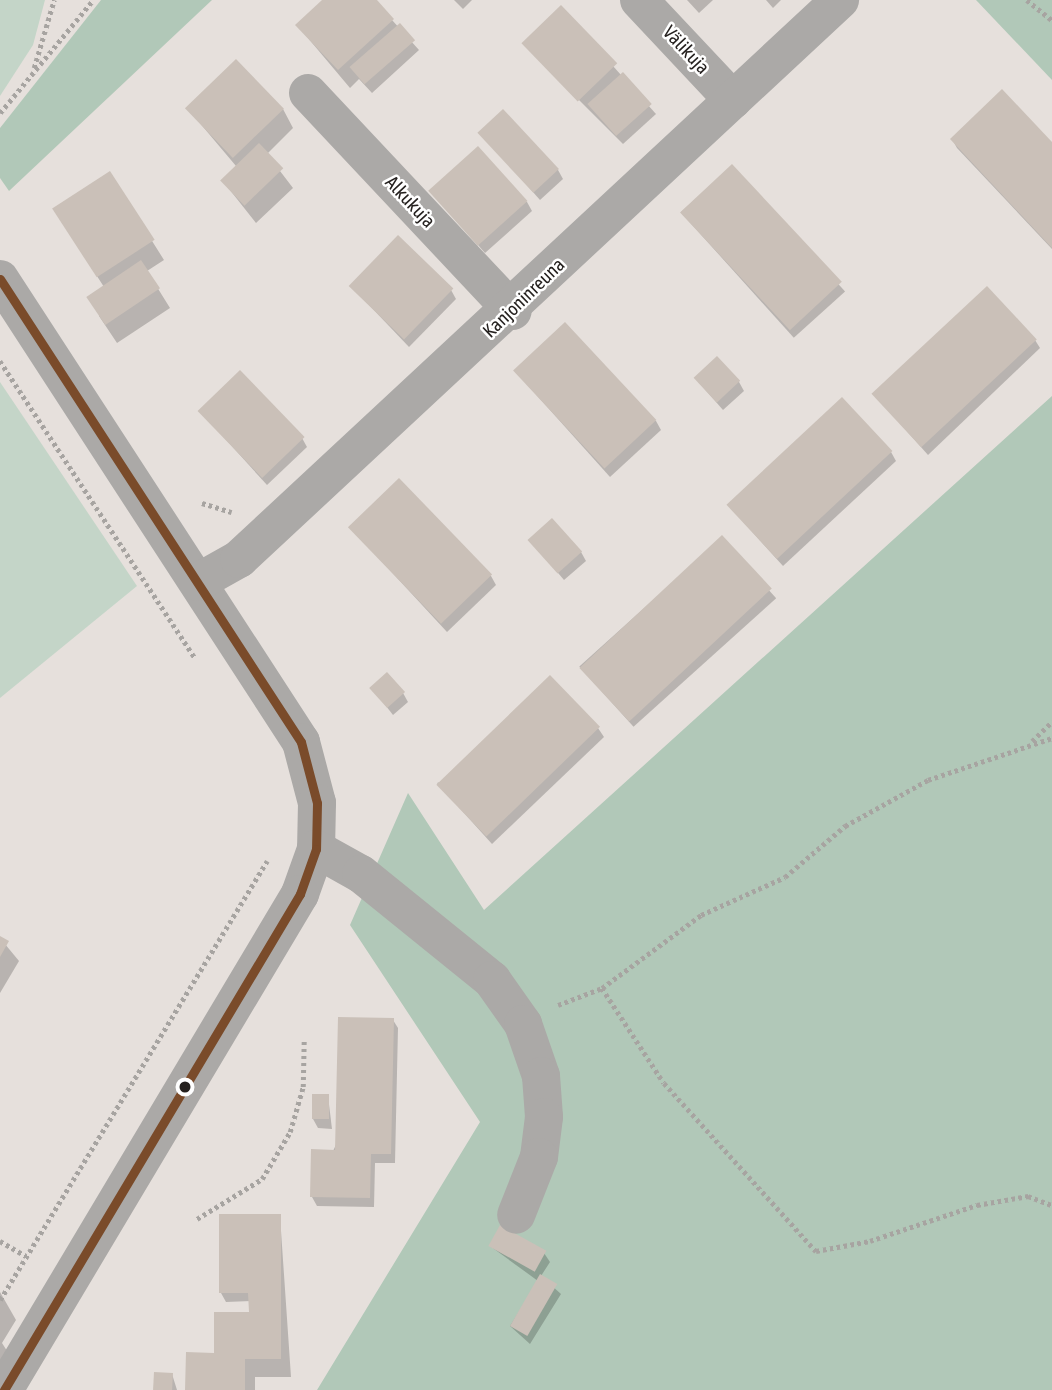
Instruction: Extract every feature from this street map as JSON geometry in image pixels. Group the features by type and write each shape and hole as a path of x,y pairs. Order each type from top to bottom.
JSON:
{"street":[{"name":"Välikuja","path":"639,0 733,100"},
{"name":"Kanjoninreuna","path":"198,582 239,559 513,311 840,0"},
{"name":"Alkukuja","path":"308,93 513,311"},
{"path":"0,279 301,742 317,803 316,849 300,894 4,1390"},
{"path":"316,849 423,921 492,980 523,1024 541,1076 544,1116 539,1157 516,1215"}],"path":[{"path":"33,72 54,0"},
{"path":"0,113 93,0"},
{"path":"1027,0 1052,20"},
{"path":"0,360 201,666"},
{"path":"1031,741 1052,722"},
{"path":"523,1024 582,991 602,988 701,915 785,877 845,826 928,780 1031,741 1052,738"},
{"path":"0,1300 275,847"},
{"path":"602,988 664,1083 816,1251 870,1241 977,1205 1028,1196 1052,1205"},
{"path":"197,1219 262,1179 290,1132 303,1087 304,1039"},
{"path":"0,1241 26,1256"}],"green space":[{"path":"0,0 45,0 33,45 0,96"},
{"path":"101,0 212,0 9,191 0,178 0,128"},
{"path":"976,0 1052,0 1052,80"},
{"path":"0,382 137,586 0,698"},
{"path":"1052,396 1052,1390 317,1390 480,1122 350,925 408,793 484,910"}],"building":[{"path":"322,0 377,0 394,19 338,70 295,25"},
{"path":"561,5 617,63 578,101 521,43"},
{"path":"400,23 415,40 365,84 349,67"},
{"path":"236,59 284,109 233,158 185,108"},
{"path":"623,72 652,104 616,136 587,104"},
{"path":"1002,89 1052,142 1052,248 950,139"},
{"path":"503,109 559,169 533,193 477,133"},
{"path":"259,143 283,168 244,206 220,181"},
{"path":"478,146 528,201 478,246 428,191"},
{"path":"732,164 842,282 790,330 680,212"},
{"path":"110,171 155,240 97,277 52,209"},
{"path":"398,235 453,288 404,340 349,286"},
{"path":"141,260 160,288 105,325 86,297"},
{"path":"987,286 1037,339 921,447 871,394"},
{"path":"565,322 656,420 604,468 513,370"},
{"path":"717,356 740,381 717,403 694,378"},
{"path":"240,370 305,437 262,478 198,411"},
{"path":"842,397 892,451 777,559 726,505"},
{"path":"399,478 492,574 441,624 348,527"},
{"path":"552,518 582,551 558,574 527,540"},
{"path":"722,535 772,588 629,721 579,668"},
{"path":"387,672 405,692 387,708 369,688"},
{"path":"550,675 600,727 486,837 436,785"},
{"path":"0,936 9,941 0,957"},
{"path":"338,1017 394,1018 391,1154 371,1154 370,1198 310,1197 311,1149 335,1150"},
{"path":"312,1094 329,1094 329,1119 312,1119"},
{"path":"219,1214 281,1214 281,1359 245,1359 245,1390 185,1390 186,1352 214,1353 214,1312 249,1312 248,1293 219,1293"},
{"path":"500,1225 546,1251 535,1272 488,1246"},
{"path":"540,1274 557,1284 527,1336 510,1326"},
{"path":"154,1372 173,1373 172,1390 153,1390"}],"transit line":[{"path":"0,279 301,742 317,803 316,849 300,894 4,1390"}]}
